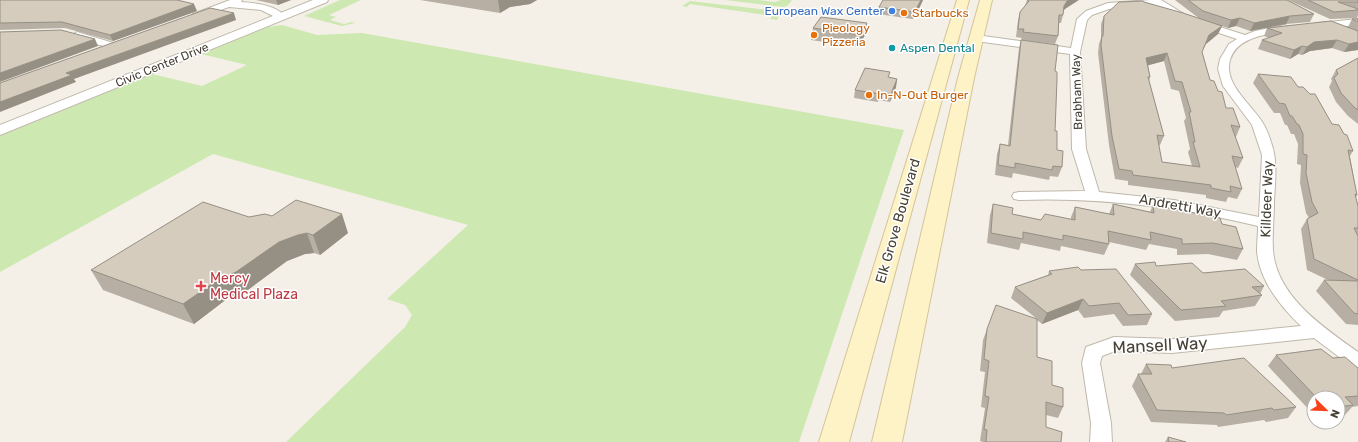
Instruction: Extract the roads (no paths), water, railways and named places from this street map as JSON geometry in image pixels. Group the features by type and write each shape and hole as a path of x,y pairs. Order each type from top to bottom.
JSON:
{"main road":[{"name":"Elk Grove Boulevard","path":"834,442 963,0"},
{"path":"887,442 976,38 986,0"}],"street":[{"path":"208,0 227,4 234,11 264,17 281,17"},
{"path":"185,20 238,0"},
{"name":"Civic Center Drive","path":"0,130 324,0"},
{"path":"1156,1 1179,15 1198,23 1245,38"},
{"name":"Brabham Way","path":"1092,195 1079,149 1075,52 1082,19 1089,13 1100,8 1113,5 1156,1"},
{"name":"Killdeer Way","path":"1354,28 1308,24 1245,38 1234,44 1225,59 1223,69 1229,86 1258,125 1269,155 1265,251 1266,262 1270,274 1288,301 1318,332 1358,361"},
{"path":"69,34 117,45 99,51"},
{"path":"976,38 1075,52"},
{"name":"Andretti Way","path":"1019,196 1051,194 1092,195 1159,201 1266,223"},
{"name":"Mansell Way","path":"1101,442 1101,422 1091,363 1093,352 1114,344 1172,346 1318,332"}],"place":[{"name":"European Wax Center","path":"892,11"},
{"name":"Starbucks","path":"904,13"},
{"name":"Pieology Pizzeria","path":"814,35"},
{"name":"Aspen Dental","path":"892,48"},
{"name":"In-N-Out Burger","path":"869,95"},
{"name":"Mercy Medical Plaza","path":"201,286"}]}
